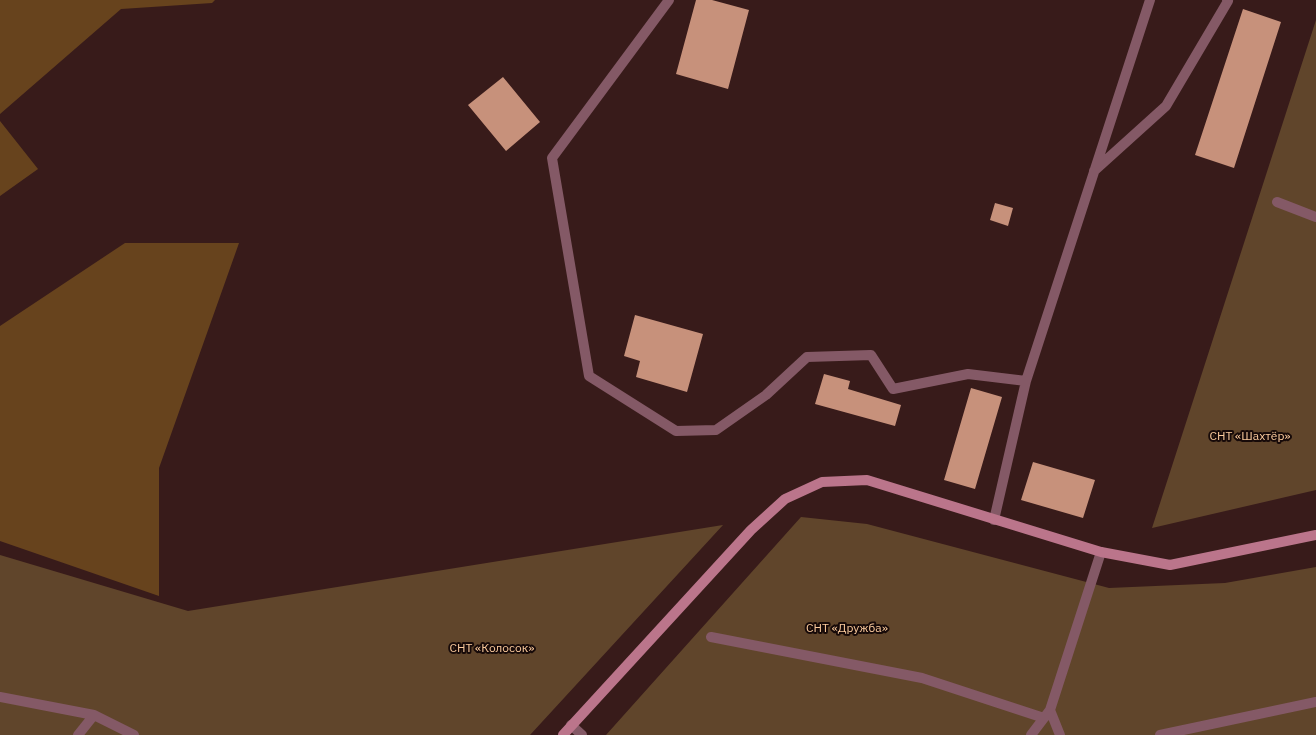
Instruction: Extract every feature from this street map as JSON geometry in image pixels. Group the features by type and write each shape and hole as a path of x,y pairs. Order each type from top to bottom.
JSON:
{"main road":[{"path":"563,735 752,530 785,499 822,482 867,480 1101,552 1170,565 1316,535"}],"lane":[{"path":"669,0 552,158 589,376 676,431 716,430 766,395 806,357 871,355 893,389 968,374 1026,381"},
{"path":"994,520 1026,381 1150,0"},
{"path":"1094,171 1166,106 1228,1 1227,0"},
{"path":"1277,202 1316,217"},
{"path":"1031,735 1047,714 1101,552"},
{"path":"711,637 922,678 1047,714 1060,735"},
{"path":"0,698 94,715 134,735"},
{"path":"1160,735 1316,702"},
{"path":"78,735 94,715"},
{"path":"571,725 582,735"}],"green space":[{"name":"СНТ «Шахтёр»","path":"1316,20 1316,490 1152,528"},
{"name":"СНТ «Дружба»","path":"801,517 867,524 1109,588 1225,583 1316,567 1316,735 606,735"},
{"name":"СНТ «Колосок»","path":"723,525 530,735 0,735 0,555 188,611"}],"shaded area":[{"path":"0,0 215,0 212,3 121,9 0,114"},
{"path":"0,121 38,169 0,196"},
{"path":"125,243 239,243 159,468 159,596 0,541 0,326"}],"building":[{"path":"696,0 712,0 749,10 728,89 676,74"},
{"path":"1243,9 1281,22 1234,168 1195,155"},
{"path":"503,77 540,122 506,151 468,105"},
{"path":"995,203 1013,208 1008,226 990,220"},
{"path":"635,315 703,334 687,392 636,377 640,361 624,356"},
{"path":"824,374 850,381 848,389 901,405 895,426 815,404"},
{"path":"971,388 1002,397 975,489 944,480"},
{"path":"1033,462 1095,480 1083,518 1021,500"}]}
